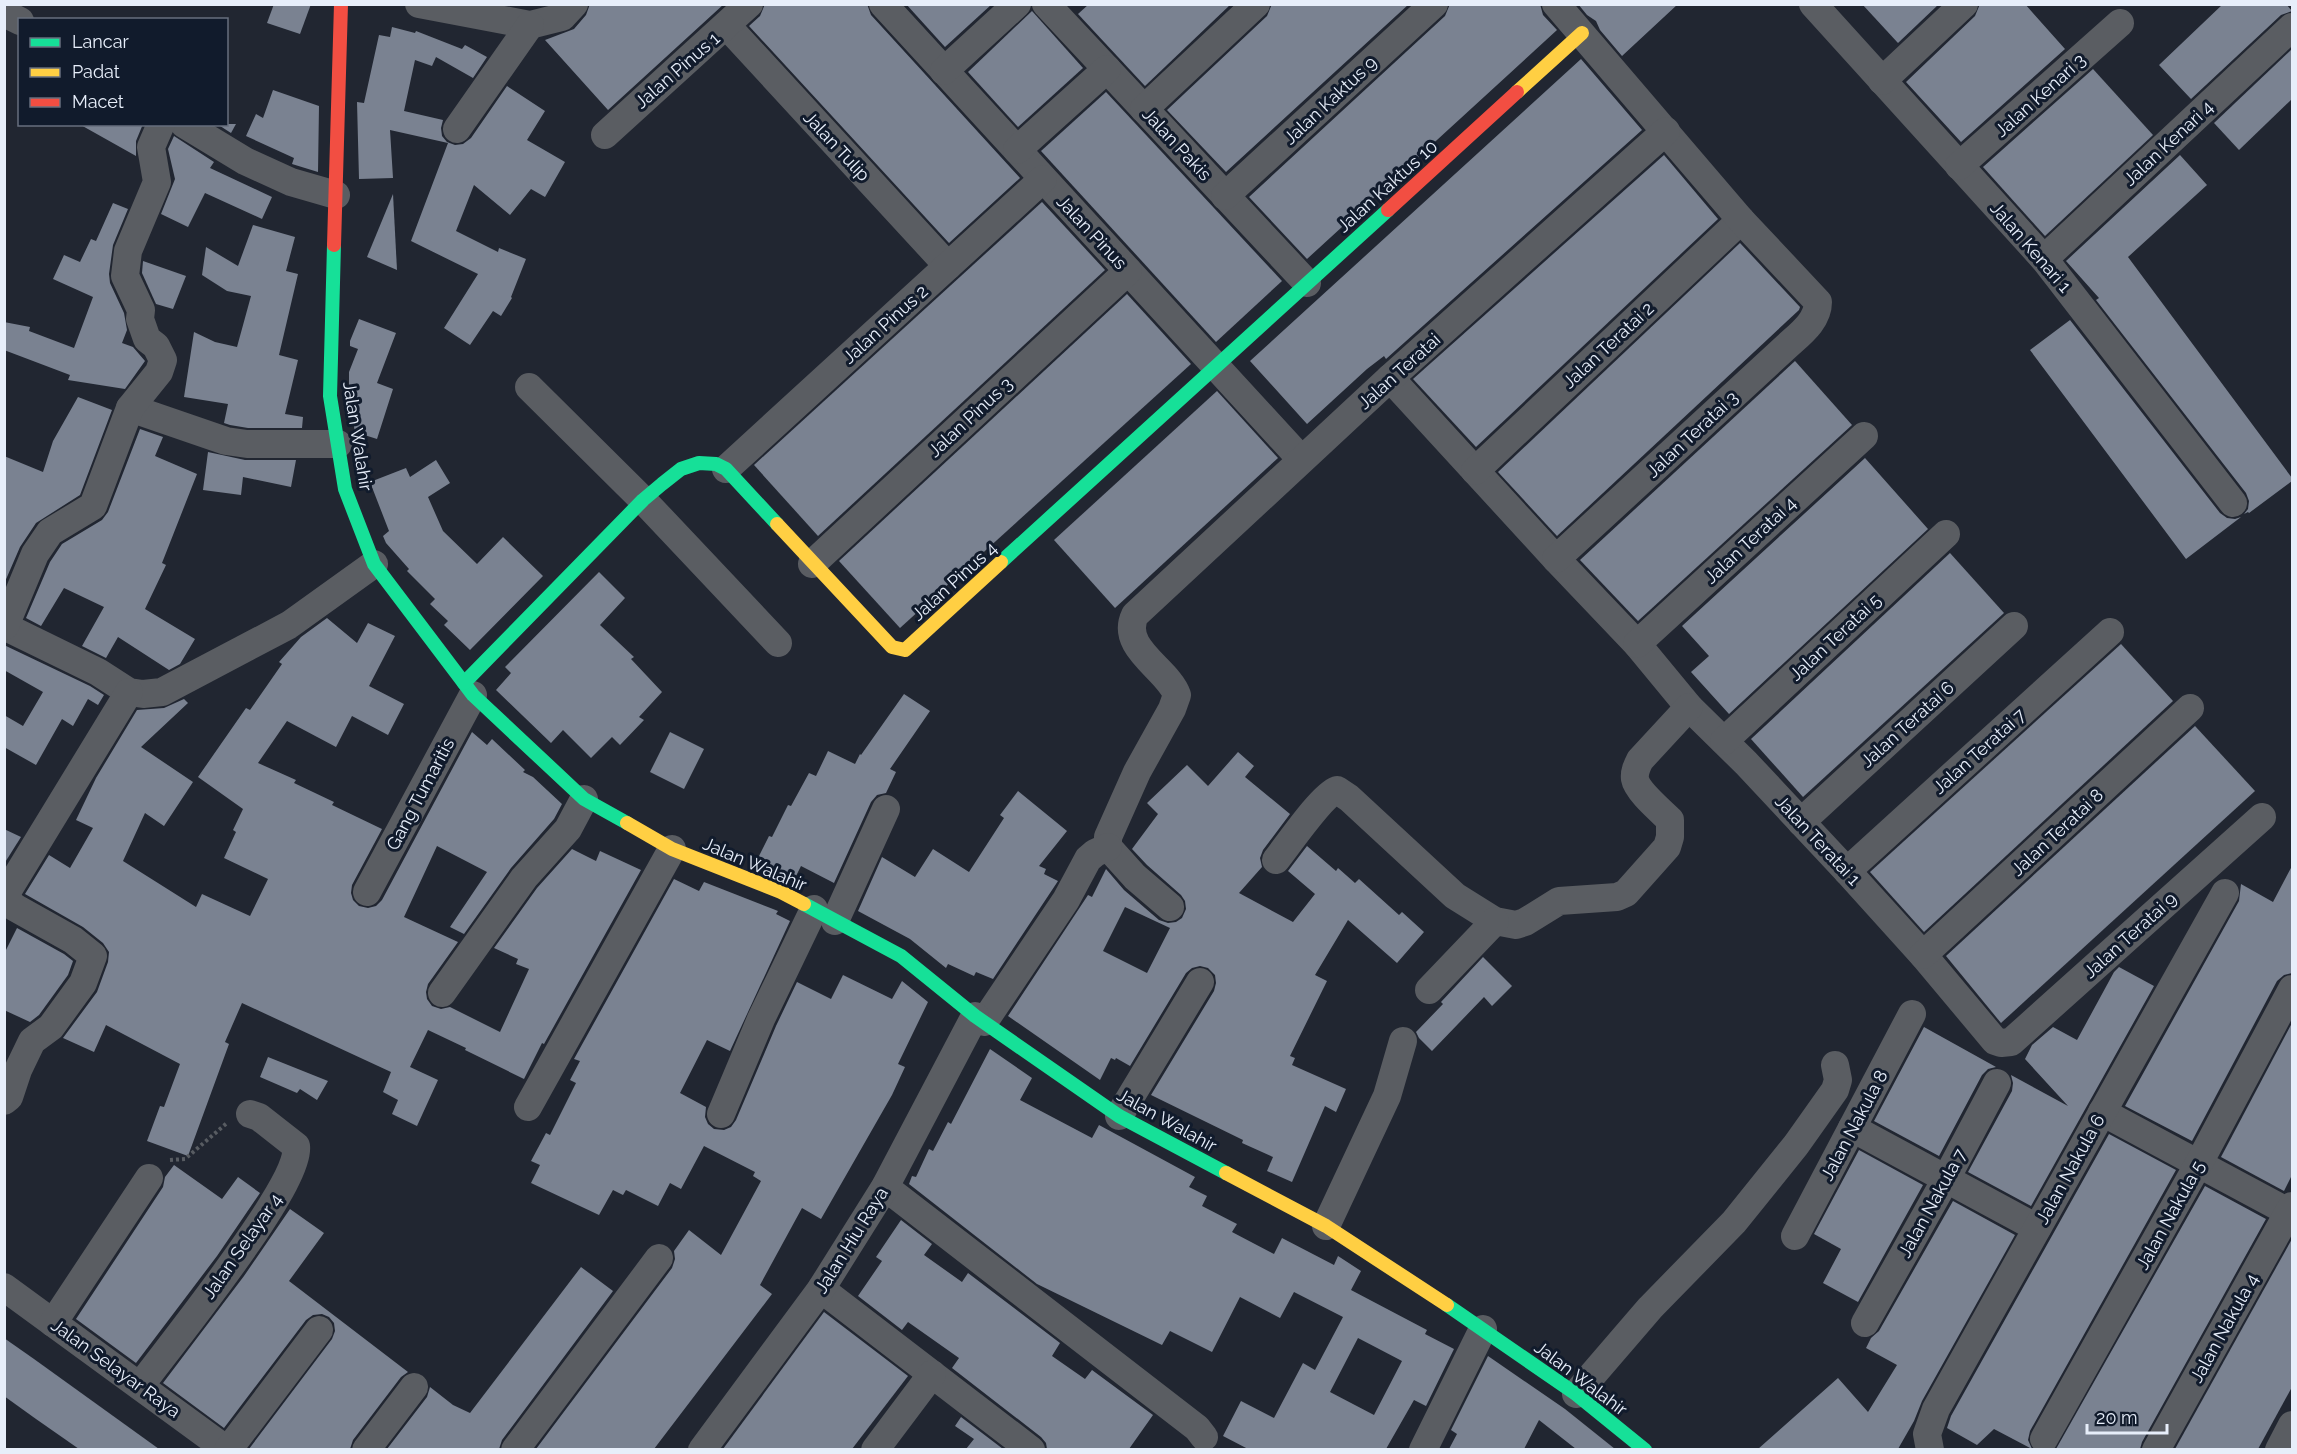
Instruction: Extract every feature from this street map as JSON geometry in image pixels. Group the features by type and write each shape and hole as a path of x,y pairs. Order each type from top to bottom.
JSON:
{"street":[{"name":"Jalan Walahir","path":"341,4 330,396 345,489 374,564 468,689 584,799 672,849 781,892 902,956 979,1019 1119,1116 1326,1226 1483,1329 1576,1395 1645,1449"},
{"path":"419,4 530,25 562,17 574,4"},
{"name":"Jalan Pinus 1","path":"605,135 749,4"},
{"name":"Jalan Pinus","path":"883,4 1301,459"},
{"path":"944,71 1017,4"},
{"path":"1144,109 1256,4"},
{"name":"Jalan Kaktus 9","path":"1226,196 1434,4"},
{"path":"1556,4 1741,220"},
{"name":"Jalan Kenari 1","path":"1814,4 2044,259 2233,503"},
{"path":"1882,81 1964,4"},
{"name":"Jalan Pakis","path":"1063,10 1107,69 1307,284"},
{"path":"4,13 18,20"},
{"name":"Jalan Kenari 3","path":"1959,166 2120,23"},
{"path":"457,129 530,25"},
{"name":"Jalan Tulip","path":"727,26 948,266"},
{"name":"Jalan Kenari 4","path":"2044,259 2292,27"},
{"name":"Jalan Kaktus 10","path":"1216,367 1582,33"},
{"path":"1017,150 1107,69"},
{"path":"160,126 151,147 158,182 128,251 126,276 141,310 140,319 147,339 156,346 163,360 159,372 130,408 93,506 50,532 35,554 5,626 98,672 129,693 162,692 289,625 374,564"},
{"path":"187,126 245,161 291,182 336,195"},
{"name":"Jalan Teratai","path":"1108,848 1108,837 1137,772 1172,709 1177,695 1172,685 1153,665 1135,640 1132,623 1135,615 1301,459 1666,131"},
{"name":"Jalan Pinus 2","path":"726,470 1044,179"},
{"name":"Jalan Teratai 3","path":"1556,560 1815,318 1818,302 1741,220"},
{"name":"Jalan Teratai 2","path":"1474,471 1741,220"},
{"name":"Jalan Pinus 3","path":"813,564 1128,271"},
{"name":"Jalan Pinus 4","path":"726,470 892,647 905,650 1216,367"},
{"name":"Jalan Teratai 1","path":"1390,378 1556,560 1637,644 1689,707 1847,871 1923,955 1995,1041"},
{"path":"529,387 643,500 778,643"},
{"path":"130,408 226,441 247,444 338,444"},
{"name":"Jalan Teratai 4","path":"1637,644 1864,435"},
{"path":"468,689 643,500 681,469 699,463 716,464 726,470"},
{"name":"Jalan Teratai 5","path":"1724,741 1946,534"},
{"name":"Jalan Teratai 6","path":"1801,822 2014,626"},
{"name":"Jalan Teratai 7","path":"1847,871 2110,632"},
{"name":"Gang Tumaritis","path":"367,892 468,689"},
{"path":"4,1101 9,1097 18,1070 32,1041 51,1027 83,983 93,956 73,940 14,907 8,900 8,884 129,693"},
{"path":"1276,860 1331,792 1337,790 1349,798 1455,896 1496,921 1516,925 1559,901 1617,897 1631,889 1667,848 1670,837 1670,820 1640,789 1635,780 1635,770 1640,760 1689,707"},
{"name":"Jalan Teratai 8","path":"1923,955 2190,708"},
{"path":"442,993 524,878 568,829 584,799"},
{"path":"721,1114 761,1019 824,915 869,850 886,809"},
{"name":"Jalan Teratai 9","path":"1995,1041 2011,1042 2262,817"},
{"path":"1108,848 1135,877 1170,907"},
{"name":"Jalan Hiu Raya","path":"702,1449 821,1290 885,1187 979,1019 1066,900 1088,859 1095,853 1108,848"},
{"path":"528,1107 672,849"},
{"name":"Jalan Nakula 6","path":"1930,1449 1927,1434 1936,1408 2225,893"},
{"path":"1430,990 1496,921"},
{"path":"1119,1116 1200,981"},
{"name":"Jalan Nakula 5","path":"2044,1438 2199,1163 2292,989"},
{"name":"Jalan Nakula 8","path":"1795,1236 1912,1014"},
{"path":"1326,1226 1387,1096 1403,1041"},
{"path":"1576,1395 1650,1308 1734,1222 1796,1145 1827,1105 1835,1090 1838,1080 1835,1065"},
{"name":"Jalan Nakula 7","path":"1865,1323 1997,1083"},
{"path":"2102,1112 2291,1211"},
{"name":"Jalan Selayar 4","path":"140,1386 250,1239 291,1171 297,1152 296,1146 259,1117 250,1114"},
{"path":"1852,1128 2037,1228"},
{"path":"53,1323 149,1178"},
{"path":"885,1187 1197,1428 1204,1437"},
{"name":"Jalan Nakula 4","path":"2156,1449 2291,1211"},
{"path":"515,1449 659,1258"},
{"name":"Jalan Selayar Raya","path":"4,1287 227,1449"},
{"path":"821,1290 1031,1449"},
{"path":"1423,1449 1483,1329"},
{"path":"227,1449 319,1330"},
{"path":"874,1449 932,1374"},
{"path":"366,1449 414,1387"},
{"path":"2279,1449 2292,1425"}],"path":[{"path":"149,1178 169,1160 185,1159 239,1113 250,1114"}],"building":[{"path":"274,4 311,4 300,34 267,23"},
{"path":"590,4 724,4 608,110 545,40 574,29 586,15"},
{"path":"765,4 867,4 871,15 1020,178 949,243 749,26 760,16"},
{"path":"906,4 992,4 945,47"},
{"path":"1089,4 1231,4 1145,86 1078,14"},
{"path":"1272,4 1409,4 1226,172 1167,110 1267,16"},
{"path":"1450,4 1540,4 1543,15 1557,30 1307,259 1249,197 1445,16"},
{"path":"1578,4 1678,4 1622,56 1600,30 1596,21 1587,15"},
{"path":"1862,4 1939,4 1898,43"},
{"path":"1980,4 2025,4 2065,49 1961,142 1906,82 1975,16"},
{"path":"2223,4 2286,4 2292,11 2281,15 2191,99 2159,65"},
{"path":"1032,11 1083,68 1018,127 968,72"},
{"path":"392,27 415,33 416,31 462,49 465,45 487,57 473,78 436,57 432,66 415,60 404,111 443,120 442,136 447,142 455,145 463,144 471,138 507,86 545,111 527,140 565,162 545,197 531,189 510,215 474,185 456,231 498,252 499,248 526,259 512,298 501,316 493,311 470,345 444,328 478,274 411,241 448,143 390,130 393,178 359,179 357,102 364,103 379,35 390,37"},
{"path":"2292,49 2292,99 2239,150 2214,123"},
{"path":"1581,59 1642,130 1386,359 1384,356 1367,369 1307,424 1250,361"},
{"path":"2093,69 2153,135 2045,236 1983,167"},
{"path":"273,90 319,106 318,172 292,164 294,158 246,136 256,114 263,118"},
{"path":"1106,92 1282,281 1216,342 1041,151"},
{"path":"236,124 231,133 220,126"},
{"path":"83,126 142,126 136,141 136,156"},
{"path":"174,136 214,162 210,168 272,197 262,219 205,193 188,227 161,214 175,179 168,149"},
{"path":"1664,155 1718,219 1476,447 1413,379"},
{"path":"2180,155 2207,185 2128,257 2292,478 2292,481 2249,513 2244,514 2248,509 2249,501 2246,493 2096,300 2099,298 2066,261"},
{"path":"393,194 397,270 367,257"},
{"path":"1042,202 1105,270 818,536 754,465"},
{"path":"113,203 128,209 113,245 109,274 110,283 124,313 127,330 122,343 133,347 145,361 125,389 68,380 70,375 4,350 4,322 30,327 29,331 74,348 93,297 53,279 64,255 80,262 91,239 96,241"},
{"path":"253,225 295,237 286,271 298,274 279,355 298,360 285,414 303,417 302,428 248,428 230,425 224,423 228,404 184,397 194,332 215,342 237,347 251,296 227,291 202,275 206,247 238,266"},
{"path":"1740,243 1800,307 1799,310 1557,536 1498,472"},
{"path":"143,261 186,276 173,309 156,304 142,273"},
{"path":"1127,294 1191,364 900,628 839,561"},
{"path":"359,319 396,333 377,383 393,389 377,439 355,432 350,405 354,395 349,393 349,372 358,349 350,346 350,341"},
{"path":"2070,320 2220,513 2227,518 2241,517 2186,559 2030,350"},
{"path":"1795,361 1852,425 1638,621 1580,560"},
{"path":"1217,391 1278,458 1115,608 1054,540"},
{"path":"78,397 112,410 80,495 36,523 20,547 4,584 4,456 43,472 53,441"},
{"path":"140,429 163,437 155,456 197,474 162,563 166,565 145,609 195,639 180,664 169,670 118,637 106,658 82,646 104,607 64,588 41,626 26,618 50,562 62,544 102,520 108,512"},
{"path":"208,452 245,460 296,460 291,487 243,477 241,495 203,490"},
{"path":"1865,458 1928,529 1729,714 1691,672 1709,656 1682,626"},
{"path":"436,460 450,483 428,497 443,531 477,564 503,537 543,576 470,650 444,625 448,621 430,604 435,599 407,571 409,569 386,543 383,536 389,531 370,482 406,468 410,477"},
{"path":"1950,553 2004,613 1803,797 1751,739"},
{"path":"599,572 625,598 600,625 634,657 631,659 662,692 639,717 644,720 620,745 612,737 591,758 563,730 551,743 496,690 511,673 505,667"},
{"path":"327,618 357,643 368,623 395,636 369,686 404,704 388,735 352,716 336,747 287,721 258,763 296,780 294,783 334,802 332,805 382,829 352,885 353,900 359,906 368,908 376,906 382,900 472,732 487,745 492,739 525,770 523,772 533,777 562,804 554,819 511,868 464,934 450,927 487,872 437,846 404,917 458,942 428,984 427,999 432,1006 441,1009 450,1007 500,1032 529,969 516,964 518,959 494,948 537,888 572,849 596,861 600,851 641,870 544,1044 542,1043 524,1079 428,1030 410,1067 438,1080 417,1126 392,1114 398,1100 383,1092 391,1072 242,1003 225,1042 229,1044 188,1156 147,1141 160,1106 164,1107 180,1064 106,1025 94,1052 63,1038 97,992 108,962 109,952 103,943 83,927 25,894 49,855 70,868 93,828 76,820 96,778 137,710 164,708 184,699 188,703 141,747 193,782 164,826 145,813 123,861 196,907 202,894 250,916 268,879 224,858 243,809 198,777 246,708 250,710 282,664 279,662 301,637"},
{"path":"2121,644 2173,701 1924,932 1870,872"},
{"path":"4,645 104,695 98,705 88,699 73,726 62,719 36,765 4,747 4,715 23,726 43,692 4,670"},
{"path":"904,694 930,711 890,769 896,772 886,793 877,795 871,802 834,883 801,866 795,878 756,862 788,805 791,806 809,773 816,776 828,751 855,764"},
{"path":"2195,726 2255,791 2001,1023 1946,956"},
{"path":"670,732 704,749 684,789 650,772"},
{"path":"1238,752 1254,766 1245,777 1290,814 1263,850 1260,858 1262,867 1239,893 1293,922 1315,894 1288,871 1307,846 1336,871 1338,868 1355,883 1359,879 1399,915 1402,912 1424,932 1397,963 1348,920 1315,975 1327,981 1290,1056 1295,1058 1292,1065 1346,1089 1336,1112 1325,1106 1292,1182 1267,1171 1273,1157 1151,1095 1214,991 1215,975 1208,968 1200,966 1186,973 1130,1066 1116,1058 1115,1060 1111,1058 1100,1080 1008,1016 1088,895 1092,897 1106,869 1124,890 1159,920 1168,923 1182,918 1186,909 1181,895 1132,849 1158,814 1147,803 1187,765 1208,786","holes":["1125,907 1170,928 1147,973 1103,951"]},
{"path":"1018,791 1067,831 1039,866 1046,869 1044,874 1058,881 993,979 976,972 974,976 948,964 946,968 910,939 858,911 882,857 915,877 933,849 969,872 1004,818 1000,815"},
{"path":"4,829 21,837 4,864"},
{"path":"2292,866 2292,973 2284,975 2277,981 2192,1141 2125,1106 2239,901 2241,884 2273,902"},
{"path":"674,879 699,891 704,882 778,911 776,914 790,921 730,1051 707,1040 680,1093 706,1107 705,1117 714,1129 724,1130 731,1127 736,1120 797,982 831,999 843,975 892,999 902,981 928,1002 898,1064 905,1067 892,1095 821,1219 802,1208 760,1285 772,1294 654,1449 536,1449 672,1268 675,1259 674,1251 689,1230 721,1255 761,1181 753,1176 755,1172 704,1146 681,1189 670,1183 658,1206 626,1190 623,1195 613,1190 599,1215 531,1183 540,1165 531,1161 546,1133 550,1135 576,1083 570,1080 580,1061 574,1059"},
{"path":"17,928 73,961 68,975 39,1015 30,1022 4,1010 4,954"},
{"path":"1483,957 1512,986 1492,1006 1484,997 1432,1051 1416,1032"},
{"path":"2119,967 2154,986 2031,1206 1968,1172 2012,1091 2011,1075 2068,1106 2025,1059 2032,1045 2053,1027 2077,1040 2114,972"},
{"path":"2292,1023 2292,1175 2284,1191 2221,1157"},
{"path":"1924,1027 1996,1067 1988,1069 1982,1075 1939,1156 1874,1121"},
{"path":"990,1049 1032,1078 1020,1100 1092,1138 1099,1125 1195,1177 1189,1187 1207,1196 1202,1206 1237,1224 1232,1232 1274,1254 1282,1238 1334,1265 1338,1256 1361,1271 1351,1290 1427,1330 1425,1334 1454,1349 1426,1406 1414,1400 1386,1449 1248,1449 1223,1436 1241,1401 1274,1418 1303,1363 1315,1370 1343,1317 1294,1292 1280,1318 1240,1297 1212,1352 1170,1331 1162,1345 1037,1284 909,1184 912,1176 916,1177 929,1149 933,1151 948,1122 951,1124","holes":["1358,1338 1402,1361 1374,1415 1330,1392"]},
{"path":"268,1057 328,1081 317,1100 300,1089 297,1093 260,1077"},
{"path":"2109,1134 2176,1170 2030,1431 2028,1440 2032,1449 1994,1429 1977,1445 1947,1428 1951,1416"},
{"path":"1859,1150 1923,1185 1858,1302 1823,1283 1841,1249 1814,1234"},
{"path":"174,1165 222,1199 238,1177 260,1193 217,1256 136,1363 76,1319 163,1187 165,1177"},
{"path":"2205,1186 2266,1219 2140,1449 2056,1449"},
{"path":"1953,1201 2015,1235 1922,1401 1898,1449 1758,1449 1838,1378 1868,1412 1897,1365 1866,1348 1871,1338 1879,1331"},
{"path":"290,1209 324,1233 289,1281 408,1372 401,1377 353,1440 350,1449 249,1449 332,1339 335,1331 334,1323 322,1314 313,1315 306,1320 224,1428 163,1383 244,1276"},
{"path":"901,1220 932,1244 924,1255 962,1282 968,1273 1060,1343 1052,1356 1085,1379 1092,1370 1153,1415 1129,1449 1047,1449 1041,1437 952,1368 959,1358 908,1322 902,1330 858,1296 882,1261 876,1257"},
{"path":"2292,1239 2292,1387 2258,1449 2175,1449"},
{"path":"581,1267 613,1291 502,1440 499,1449 387,1449 427,1397 430,1387 453,1405 470,1413"},
{"path":"824,1312 908,1376 852,1449 723,1449"},
{"path":"4,1338 159,1449 79,1449 36,1419 4,1396"},
{"path":"1488,1356 1565,1409 1615,1449 1576,1449 1539,1420 1524,1449 1449,1449 1457,1434 1451,1430"},
{"path":"961,1417 1003,1449 966,1449 974,1439 955,1426"}],"traffic: fast":[{"path":"1001,562 1388,210"},
{"path":"334,245 330,396 345,489 374,564 473,695 584,799 627,823"},
{"path":"464,683 643,500 681,469 699,463 716,464 726,469 777,524"},
{"path":"804,904 901,956 975,1016 1119,1116 1226,1173"},
{"path":"1447,1305 1576,1394 1645,1450"}],"traffic: slow":[{"path":"1517,92 1582,33"},
{"path":"777,524 892,647 905,650 1001,562"},
{"path":"627,823 672,849 781,892 804,904"},
{"path":"1226,1173 1326,1226 1447,1305"}],"traffic: jam":[{"path":"334,245 341,4"},
{"path":"1388,210 1517,92"}]}
